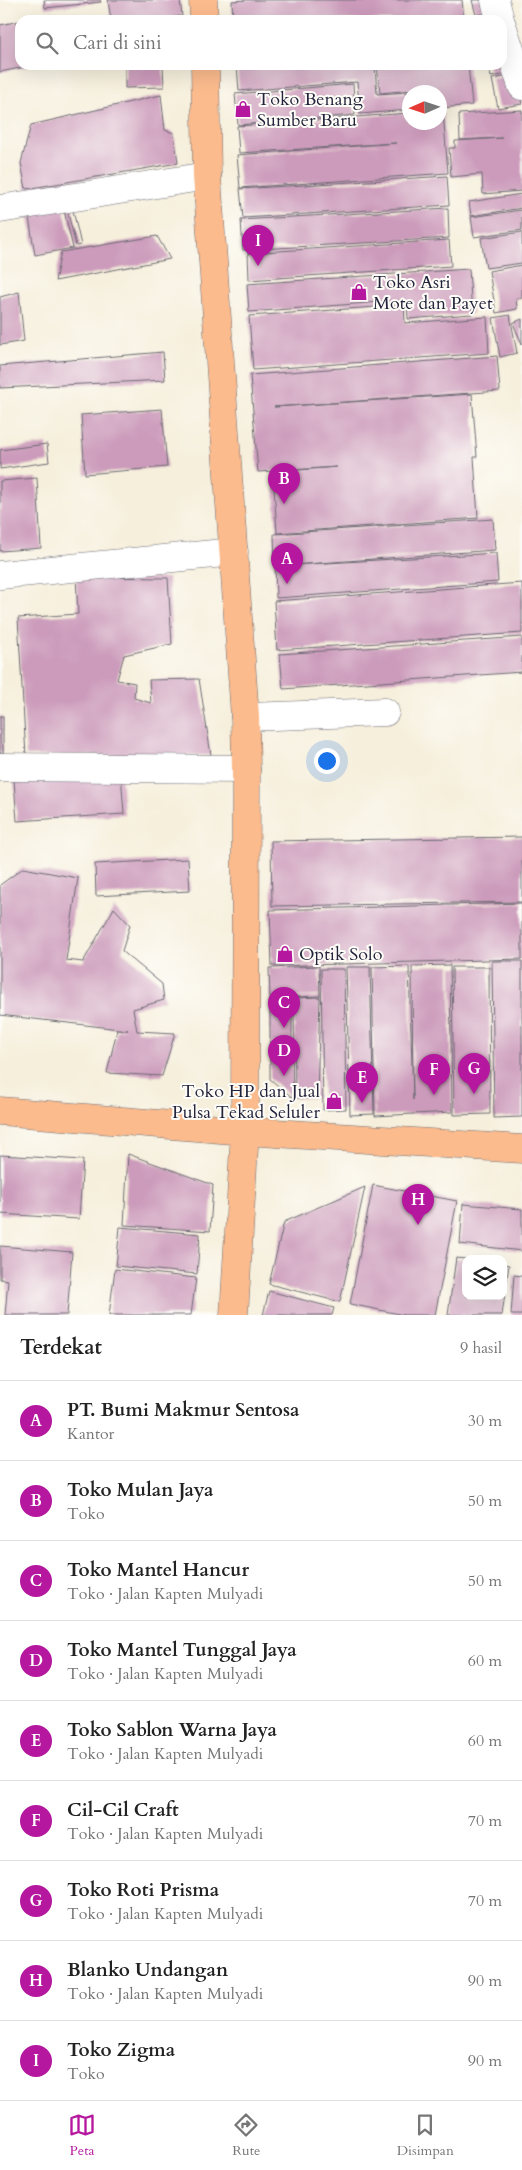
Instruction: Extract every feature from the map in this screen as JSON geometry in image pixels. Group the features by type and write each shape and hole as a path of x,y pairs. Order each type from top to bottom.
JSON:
{"main road":[{"path":"203,0 204,15"},
{"path":"205,70 207,176 245,717 245,1131 234,1315"},
{"path":"0,1111 245,1131 522,1149"}],"street":[{"path":"495,0 499,15"},
{"path":"507,40 522,86"},
{"path":"0,209 207,176"},
{"path":"0,575 234,552"},
{"path":"245,717 385,712"},
{"path":"0,767 246,769"}],"building":[{"path":"44,0 100,0 101,2 45,8"},
{"path":"108,0 180,0 182,15 110,15"},
{"path":"462,0 464,15 233,15 232,1"},
{"path":"472,0 492,0 495,13 476,15"},
{"path":"15,22 15,69 0,72 0,25"},
{"path":"507,68 514,73 491,77 489,70 507,70"},
{"path":"125,70 163,70 164,87 125,88"},
{"path":"237,70 375,70 377,94 402,92 402,111 360,114 357,82 239,91"},
{"path":"378,70 468,70 472,105 447,107 447,85 402,85 402,91 380,93"},
{"path":"515,75 522,104 498,108 492,79"},
{"path":"353,84 355,115 238,125 235,94"},
{"path":"161,95 165,130 174,133 178,163 26,189 21,163 31,125"},
{"path":"522,110 522,191 483,194 482,174 451,177 449,148 455,148 455,141 502,138 460,140 459,114"},
{"path":"402,114 402,130 445,130 448,173 240,188 237,155 396,143 239,153 237,126"},
{"path":"447,176 449,205 243,218 240,189"},
{"path":"522,194 522,208 471,216 469,202"},
{"path":"71,202 81,245 76,246 66,205"},
{"path":"63,206 73,248 35,255 28,211"},
{"path":"448,208 449,238 243,250 241,220"},
{"path":"522,210 522,230 474,237 471,217"},
{"path":"522,232 522,263 486,268 481,238"},
{"path":"157,236 170,259 55,281 61,252"},
{"path":"449,240 451,266 249,280 248,253"},
{"path":"522,265 522,298 516,299 517,309 496,313 489,271"},
{"name":"Toko Asri Mote dan Payet","path":"469,269 472,314 408,319 407,300 249,312 247,284"},
{"path":"19,292 24,341 0,345 0,297"},
{"path":"404,305 405,323 487,317 489,353 253,370 249,316"},
{"path":"510,315 517,353 500,357 493,318"},
{"path":"522,319 522,344 513,323"},
{"path":"163,352 165,380 0,388 0,366"},
{"path":"497,356 500,391 274,407 472,394 477,457 474,457 478,518 277,533 273,472 337,467 258,472 250,375"},
{"path":"162,409 167,467 85,474 81,415"},
{"path":"47,444 49,462 0,469 0,450"},
{"path":"37,478 41,548 0,551 0,481"},
{"path":"493,519 495,550 293,565 496,553 498,582 276,598 274,534"},
{"path":"76,577 168,578 172,644 124,655 117,680 135,683 134,698 151,703 149,680 199,679 211,755 26,756 18,618 78,614"},
{"path":"522,583 522,633 277,650 274,601"},
{"path":"522,637 522,672 283,689 280,654"},
{"path":"0,716 3,716 3,753 0,753"},
{"path":"121,773 124,814 17,821 14,781"},
{"path":"522,837 522,902 272,906 271,841"},
{"path":"188,859 190,891 96,896 95,864"},
{"path":"23,868 78,878 66,960 83,962 114,908 130,925 122,951 162,984 164,1000 133,1009 137,1031 175,1033 162,1076 107,1073 117,1030 128,1030 0,1015 0,885"},
{"path":"522,903 522,959 272,966 270,910"},
{"path":"492,961 522,961 522,1117 494,1118"},
{"path":"450,965 452,1112 375,1116 372,967 409,966 413,1100 412,966"},
{"path":"319,966 320,996 270,998 269,968"},
{"path":"346,967 370,967 374,1114 350,1115"},
{"path":"452,967 489,967 490,1114 454,1115"},
{"path":"321,969 344,969 346,1109 323,1110"},
{"path":"320,997 317,1098 295,1098 294,998"},
{"path":"270,1000 292,1000 292,1043 270,1043"},
{"path":"270,1044 292,1044 293,1098 270,1079"},
{"path":"128,1154 213,1185 210,1231 124,1225"},
{"path":"0,1155 83,1160 79,1219 0,1214"},
{"path":"373,1185 457,1201 435,1315 404,1315 350,1304"},
{"path":"365,1187 340,1302 269,1284 284,1222"},
{"path":"463,1204 522,1209 522,1251 460,1244"},
{"path":"120,1227 200,1234 197,1274 116,1266"},
{"path":"0,1246 72,1252 67,1315 5,1315 8,1280 0,1279"},
{"path":"456,1258 462,1259 462,1300 504,1300 502,1315 448,1315"},
{"path":"115,1269 196,1278 191,1315 109,1315"},
{"path":"514,1275 522,1276 522,1315 511,1315"},
{"path":"269,1291 334,1308 332,1315 263,1315"}],"place":[{"name":"Toko Benang Sumber Baru","path":"243,109"},
{"name":"Toko Zigma","path":"258,266"},
{"name":"Toko Asri Mote dan Payet","path":"359,292"},
{"name":"Toko Mulan Jaya","path":"284,504"},
{"name":"PT. Bumi Makmur Sentosa","path":"287,584"},
{"name":"Optik Solo","path":"285,954"},
{"name":"Toko Mantel Hancur","path":"284,1028"},
{"name":"Toko Mantel Tunggal Jaya","path":"284,1076"},
{"name":"Toko Roti Prisma","path":"474,1094"},
{"name":"Cil-Cil Craft","path":"434,1095"},
{"name":"Toko HP dan Jual Pulsa Tekad Seluler","path":"334,1101"},
{"name":"Toko Sablon Warna Jaya","path":"362,1103"},
{"name":"Blanko Undangan","path":"418,1225"}]}
